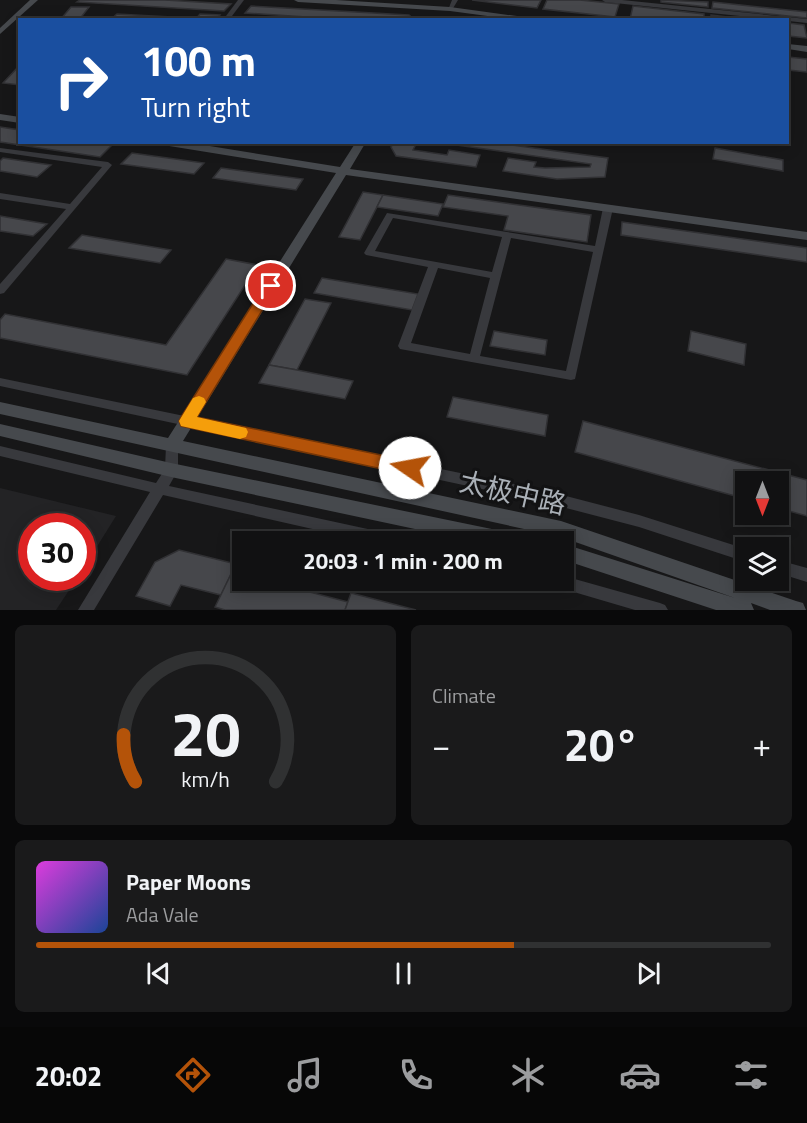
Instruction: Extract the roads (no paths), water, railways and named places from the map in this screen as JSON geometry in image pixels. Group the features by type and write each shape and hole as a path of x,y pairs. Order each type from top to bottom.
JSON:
{"main road":[{"path":"0,32 34,0"},
{"path":"298,0 450,9 525,18"},
{"path":"444,18 450,9"},
{"path":"789,47 807,49"},
{"path":"0,117 18,120"},
{"path":"175,144 342,171 807,236"},
{"path":"172,445 360,144"},
{"name":"太极中路","path":"0,408 561,529 795,610"},
{"name":"太极中路","path":"0,430 171,470 463,531"},
{"name":"太极中路","path":"574,555 744,610"}],"street":[{"path":"228,18 241,0"},
{"path":"450,9 455,0"},
{"path":"605,0 778,18"},
{"path":"789,19 807,21"},
{"path":"0,150 108,165 0,291"},
{"path":"0,196 72,207"},
{"path":"434,265 404,346 571,376 608,208"},
{"path":"496,276 369,253 390,215 598,250"},
{"path":"474,358 507,235"},
{"path":"0,382 543,496 639,521 735,552"},
{"path":"86,610 171,470 172,445"},
{"path":"0,451 350,531"},
{"path":"789,569 807,575"},
{"path":"574,586 652,609"}]}
